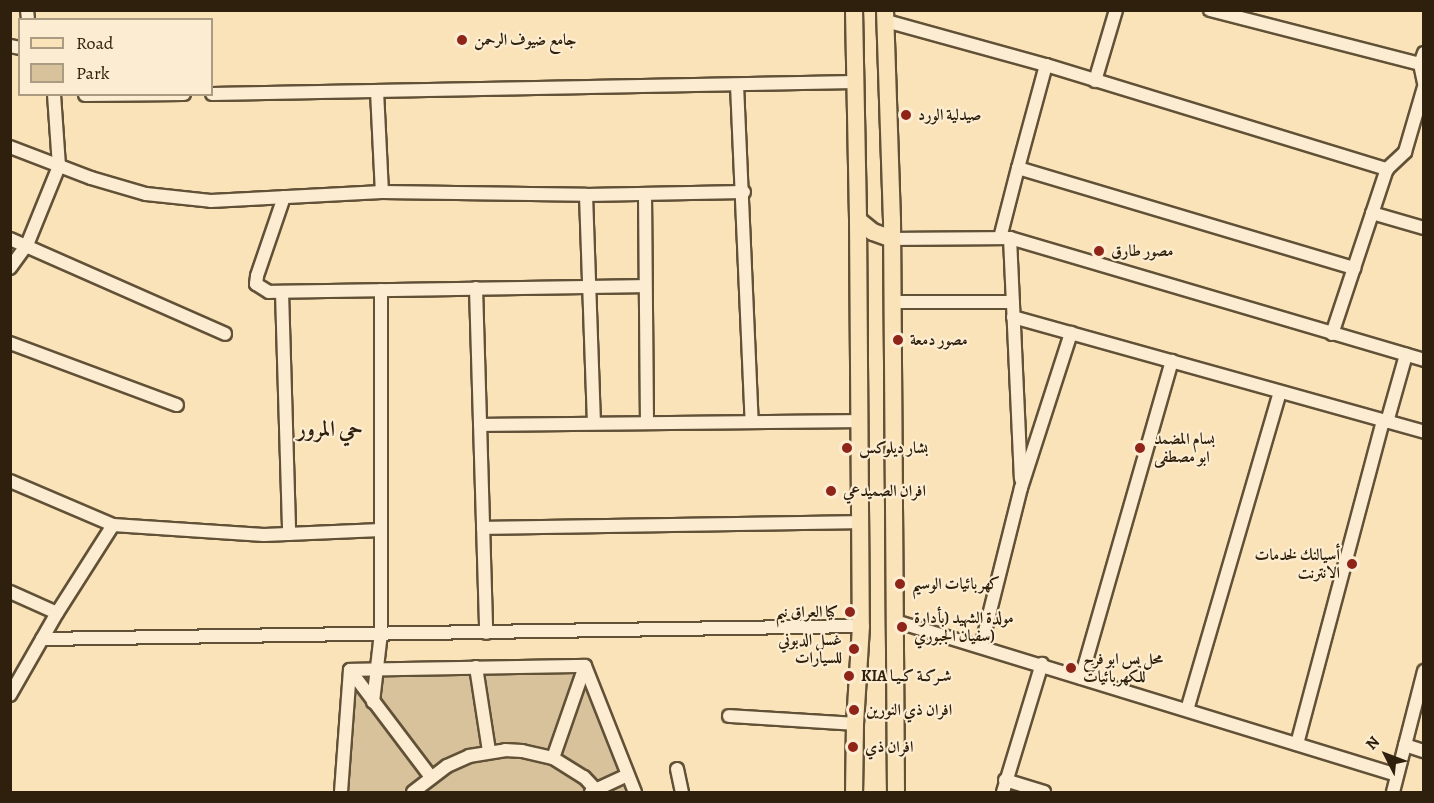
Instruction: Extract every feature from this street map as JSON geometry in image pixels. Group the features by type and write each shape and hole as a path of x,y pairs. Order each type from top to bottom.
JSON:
{"main road":[{"path":"853,11 861,522 861,626 855,724 854,792"},
{"path":"886,16 892,239 896,792"},
{"path":"858,220 873,232 892,239"}],"street":[{"path":"1095,81 1116,10"},
{"path":"1210,10 1421,58 1424,85 1405,152 1388,169 1332,334"},
{"path":"886,16 1388,169"},
{"path":"1021,488 1013,302 1005,238 1018,168 1046,65"},
{"path":"213,94 855,82"},
{"path":"737,85 744,192 752,422"},
{"path":"377,91 382,192"},
{"path":"10,268 27,245 59,166 54,96"},
{"path":"10,147 59,166 146,194 211,201 382,192 586,195 744,192"},
{"path":"1018,168 1354,268"},
{"path":"645,194 646,423"},
{"path":"586,195 594,423"},
{"path":"284,197 256,284 269,292 645,286"},
{"path":"1372,213 1424,228"},
{"path":"892,239 1005,238 1424,360"},
{"path":"10,239 225,334"},
{"path":"476,288 486,633"},
{"path":"373,702 381,633 381,290"},
{"path":"282,292 289,534"},
{"path":"892,302 1013,302"},
{"path":"1013,317 1424,432"},
{"path":"981,646 1021,488 1071,333"},
{"path":"10,343 177,405"},
{"path":"1297,744 1385,421 1406,355"},
{"path":"1081,678 1173,361"},
{"path":"1187,710 1280,392"},
{"path":"480,425 860,421"},
{"path":"10,482 113,525 264,535 381,530"},
{"path":"483,528 861,522"},
{"path":"11,693 57,613 113,525"},
{"path":"10,592 57,613"},
{"path":"895,621 1042,664 1397,775"},
{"path":"42,639 861,626"},
{"path":"1042,664 1004,786 1044,792"},
{"path":"350,670 585,666"},
{"path":"553,758 585,666"},
{"path":"585,666 635,792"},
{"path":"476,667 489,751"},
{"path":"350,670 431,777"},
{"path":"341,792 350,670"},
{"path":"1393,792 1424,671"},
{"path":"729,716 855,724"},
{"path":"1405,745 1424,751"},
{"path":"413,792 431,777 469,756 489,751 522,750 553,758 584,777 593,791 627,775"},
{"path":"677,770 682,792"}],"green space":[{"path":"588,663 639,792 339,792 348,667"}],"place":[{"name":"جامع ضيوف الرحمن","path":"462,40"},
{"name":"صيدلية الورد","path":"906,115"},
{"name":"مصور طارق","path":"1099,251"},
{"name":"مصور دمعة","path":"898,340"},
{"name":"بشار ديلوكس","path":"847,448"},
{"name":"بسام المضمد ابو مصطفى","path":"1140,448"},
{"name":"افران الصميدعي","path":"831,491"},
{"name":"أسيالنك لخدمات الانترنت","path":"1352,564"},
{"name":"كهربائيات الوسيم","path":"900,584"},
{"name":"کیا العراق نیم","path":"850,612"},
{"name":"مولدة الشهيد (بأدارة سفيان الجبوري)","path":"902,627"},
{"name":"غسل الدبوني للسيارات","path":"854,649"},
{"name":"محل يس ابو فرح للكهربائيات","path":"1071,668"},
{"name":"KIA شـركـة كـيـا","path":"849,676"},
{"name":"افران ذي النورين","path":"854,710"},
{"name":"افران ذي","path":"853,747"}],"district":[{"name":"حي المرور","path":"330,430"}]}
